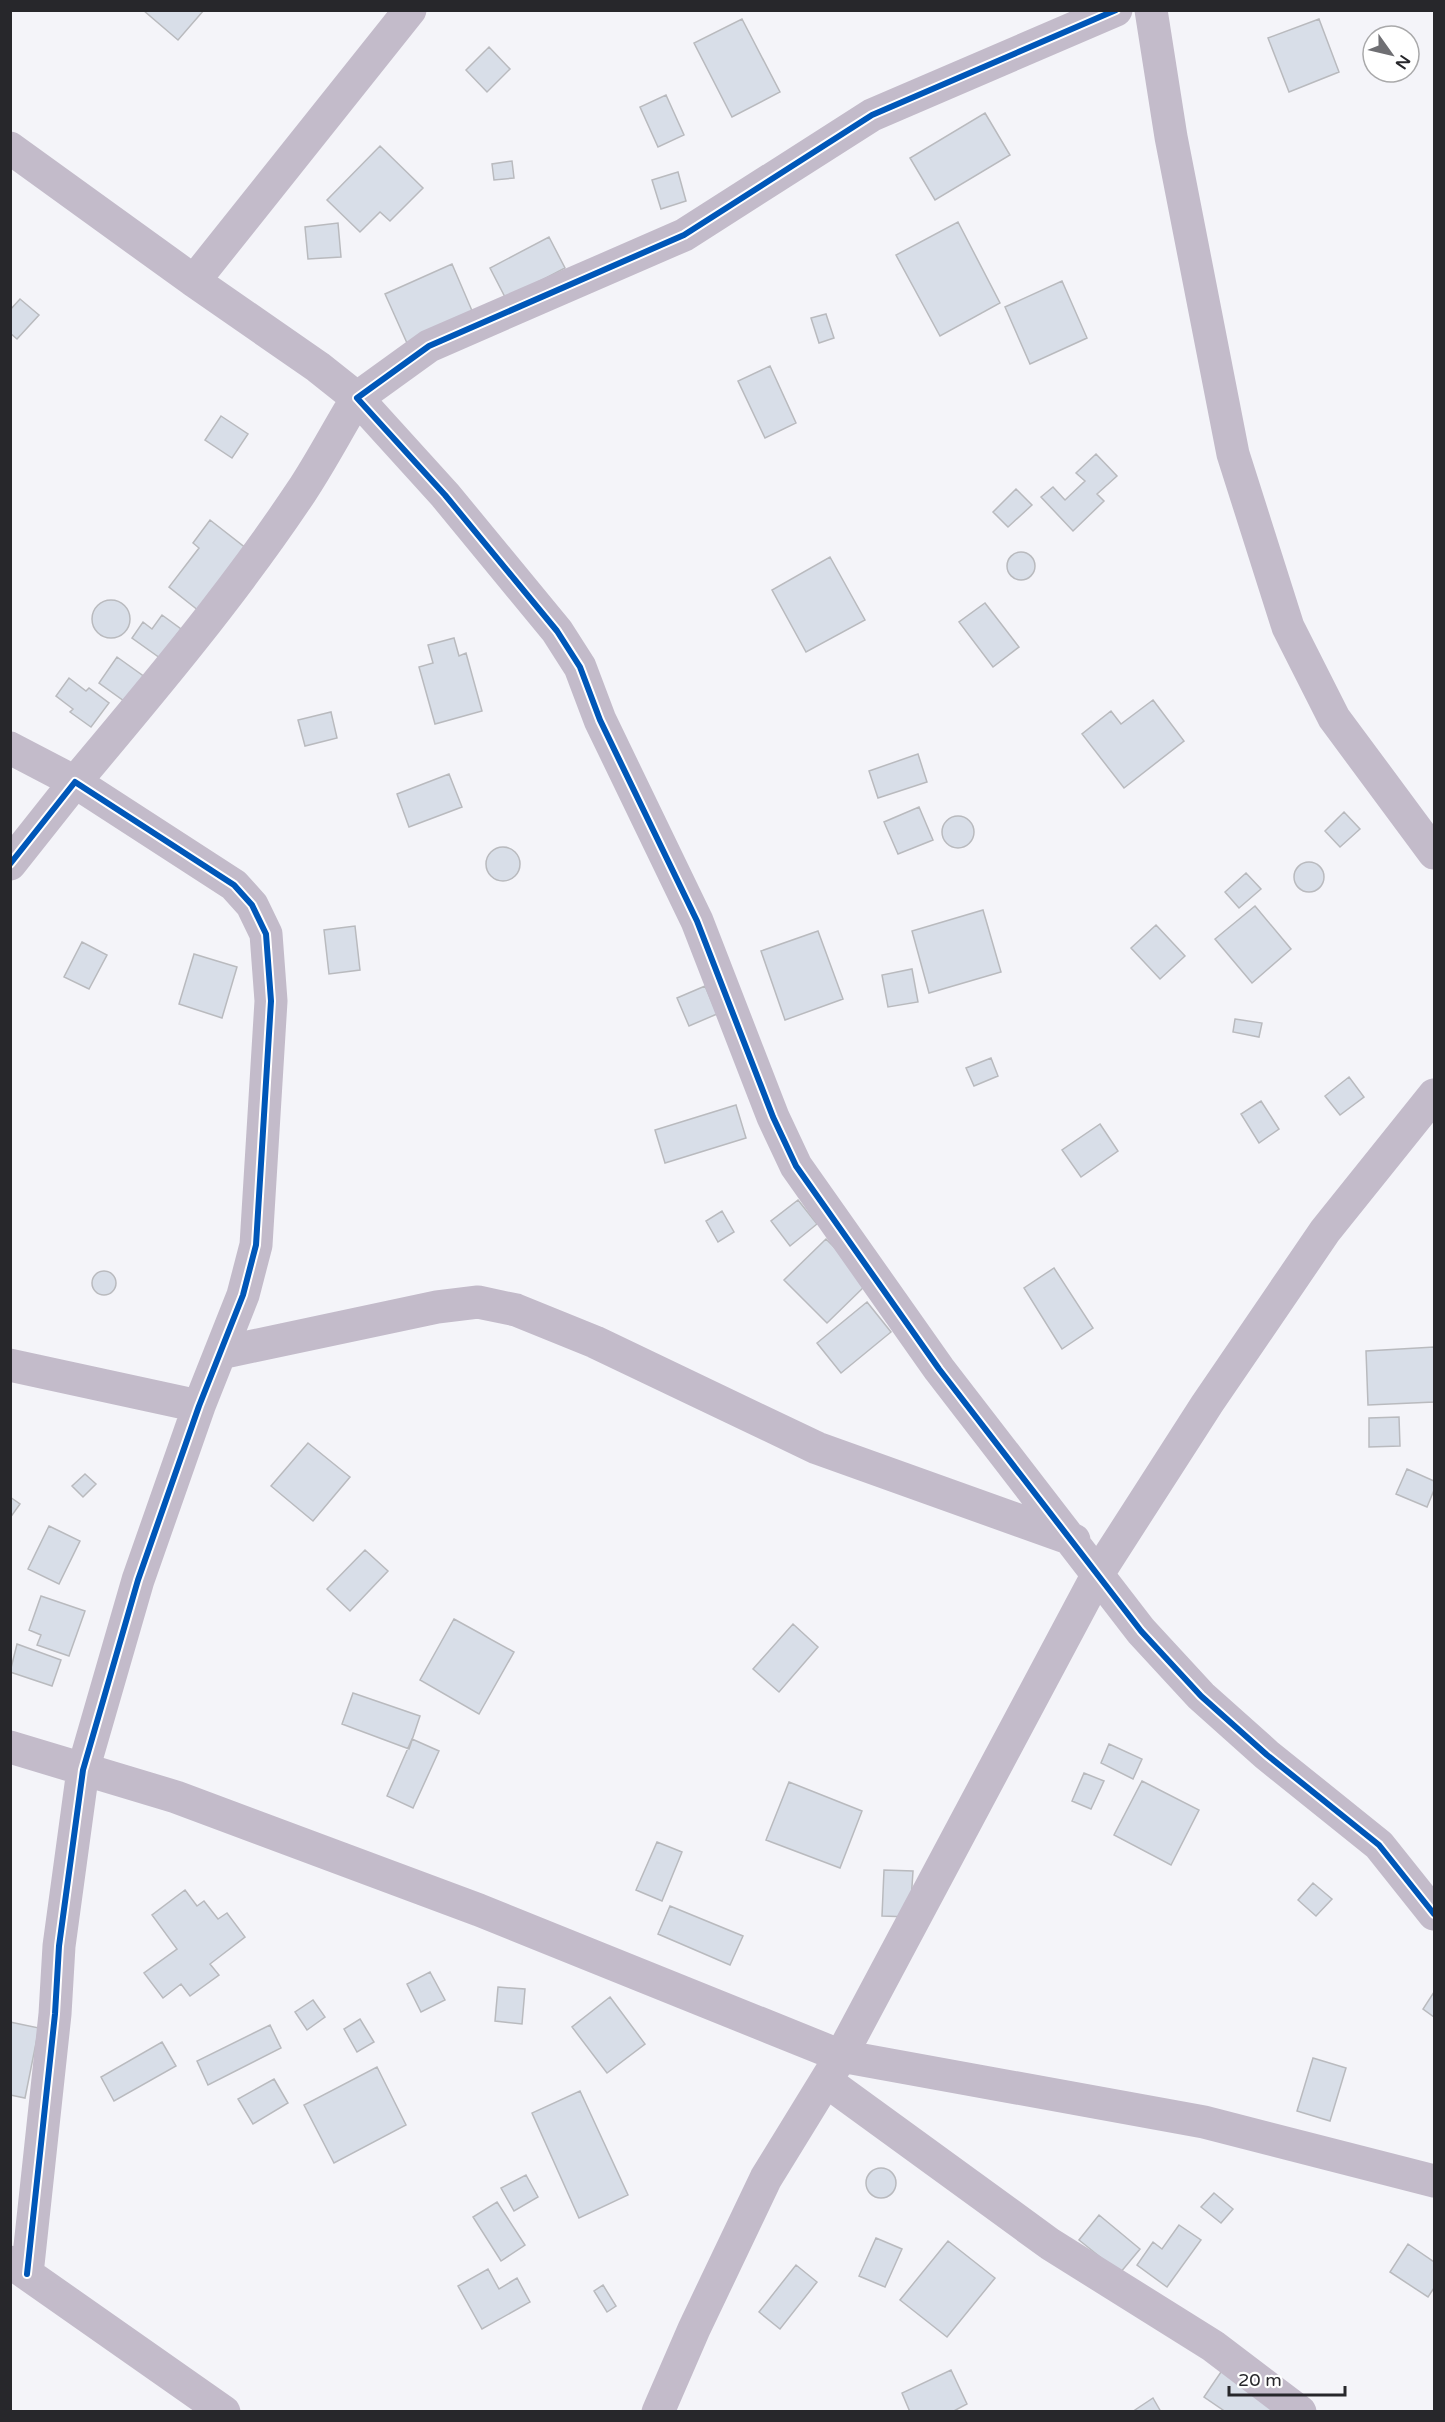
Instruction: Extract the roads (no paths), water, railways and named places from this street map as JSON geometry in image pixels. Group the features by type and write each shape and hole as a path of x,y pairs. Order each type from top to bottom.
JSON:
{"street":[{"path":"194,281 410,10"},
{"path":"10,864 169,670 246,569 302,491 357,398 429,346 684,234 872,115 1116,10"},
{"path":"1151,10 1173,148 1233,454 1288,627 1334,718 1434,853"},
{"path":"10,148 318,367 357,398 452,504 557,631 580,667 600,720 697,921 773,1117 796,1166 939,1369 1099,1572 1141,1631 1201,1696 1267,1755 1379,1845 1434,1914"},
{"path":"10,748 75,782 234,885 252,905 267,934 271,1001 256,1245 243,1294 199,1407 138,1580 82,1770 59,1946 55,2014 19,2268 224,2412"},
{"path":"658,2412 694,2329 766,2178 833,2068 1099,1572 1207,1404 1324,1231 1434,1095"},
{"path":"220,1353 437,1307 478,1302 516,1310 595,1342 817,1449 1074,1540"},
{"path":"10,1365 199,1407"},
{"path":"10,1747 176,1797 479,1910 833,2068 1050,2244 1213,2346 1300,2412"},
{"path":"833,2068 1204,2122 1434,2181"}]}
